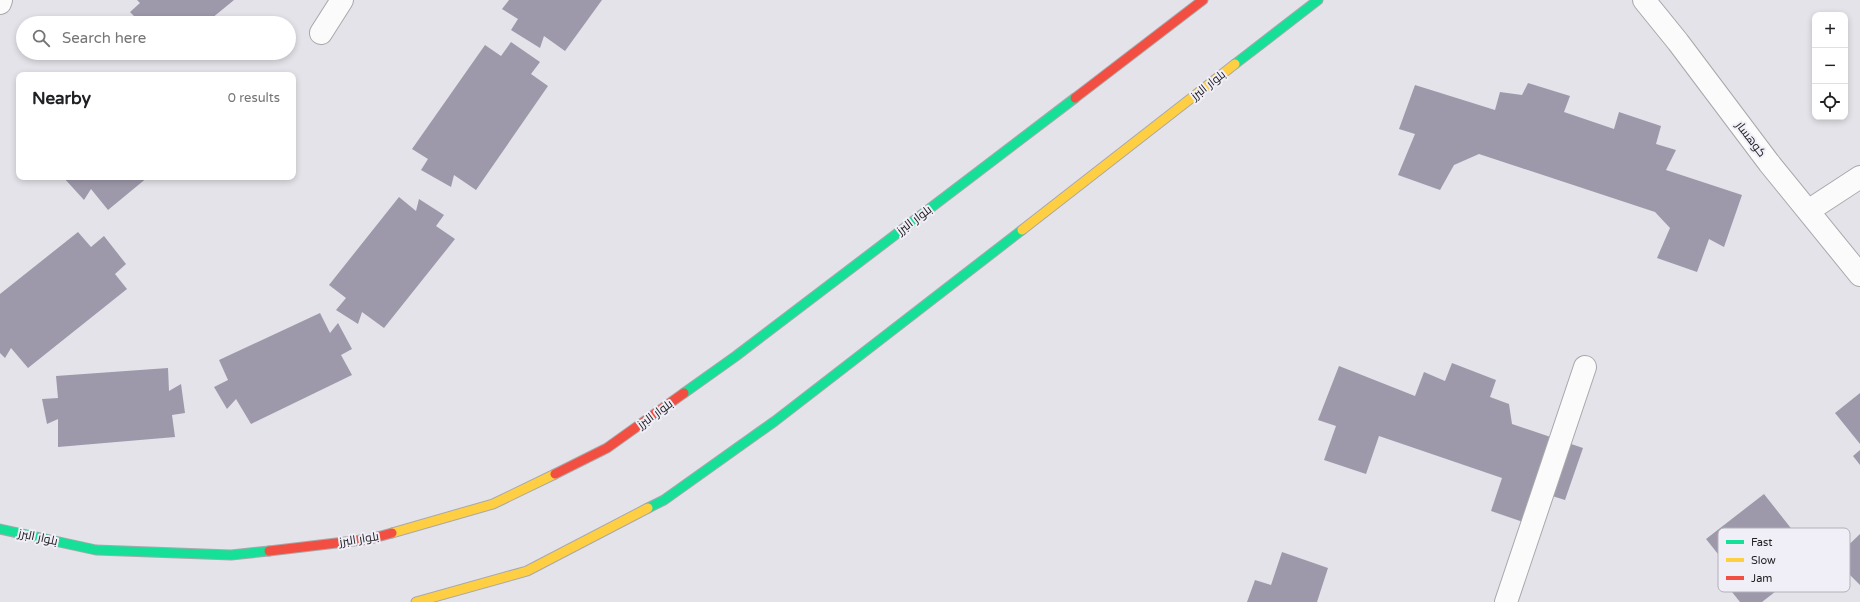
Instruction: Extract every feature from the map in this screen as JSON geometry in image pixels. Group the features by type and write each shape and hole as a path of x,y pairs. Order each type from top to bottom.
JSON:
{"main road":[{"name":"بلوار البرز","path":"0,529 96,550 231,555 370,539 493,504 607,448 736,356 1203,0"},
{"name":"بلوار البرز","path":"416,602 527,571 664,500 775,421 1318,0"}],"street":[{"path":"321,33 342,0"},
{"name":"کوهسار","path":"1644,0 1678,42 1769,163 1860,275"},
{"path":"1808,211 1860,177"},
{"path":"1506,602 1585,367"}],"building":[{"path":"137,0 234,0 215,16 134,16 130,12 140,3"},
{"path":"509,0 602,0 565,51 544,36 540,48 511,30 518,19 502,9"},
{"path":"511,42 540,62 531,74 548,86 476,190 454,175 451,187 421,170 428,159 412,149 485,45 501,56"},
{"path":"1528,83 1570,96 1564,112 1614,129 1619,112 1661,126 1656,144 1676,150 1666,170 1742,195 1724,247 1709,239 1697,272 1657,258 1670,228 1655,212 1479,154 1454,165 1440,190 1398,175 1415,134 1399,129 1415,85 1495,110 1500,92 1522,95"},
{"path":"66,180 144,180 108,210 91,189 84,200"},
{"path":"399,197 416,211 419,199 444,215 436,226 455,239 384,328 362,312 358,324 336,310 346,298 329,285"},
{"path":"78,232 91,247 104,236 126,264 115,274 127,289 28,368 11,348 5,358 0,353 0,294"},
{"path":"320,313 330,333 338,323 352,349 341,355 352,375 251,424 236,399 227,409 214,387 228,380 219,360"},
{"path":"1452,363 1496,380 1490,397 1509,404 1512,424 1583,448 1565,500 1549,495 1538,527 1491,511 1502,478 1379,436 1366,474 1324,460 1336,426 1318,420 1339,366 1415,396 1424,372 1445,381"},
{"path":"168,368 169,391 181,384 185,413 172,415 175,437 58,447 58,419 47,424 42,399 58,398 56,376"},
{"path":"1860,393 1860,444 1835,413"},
{"path":"1860,450 1860,465 1853,456"},
{"path":"1764,494 1791,528 1720,528"},
{"path":"1718,530 1718,554 1706,539"},
{"path":"1860,534 1860,585 1850,575 1850,544"},
{"path":"1282,552 1328,568 1317,602 1247,602 1255,580 1271,585"},
{"path":"1732,592 1775,592 1762,602 1740,602"}],"traffic: fast":[{"path":"1235,64 1318,0"},
{"path":"684,393 736,356 1075,98"},
{"path":"648,508 664,500 775,421 1022,230"},
{"path":"0,529 96,550 231,555 269,551"}],"traffic: slow":[{"path":"1022,230 1235,64"},
{"path":"392,533 493,504 555,474"},
{"path":"416,602 527,571 648,508"}],"traffic: jam":[{"path":"1075,98 1203,0"},
{"path":"555,474 607,448 684,393"},
{"path":"269,551 370,539 392,533"}]}
